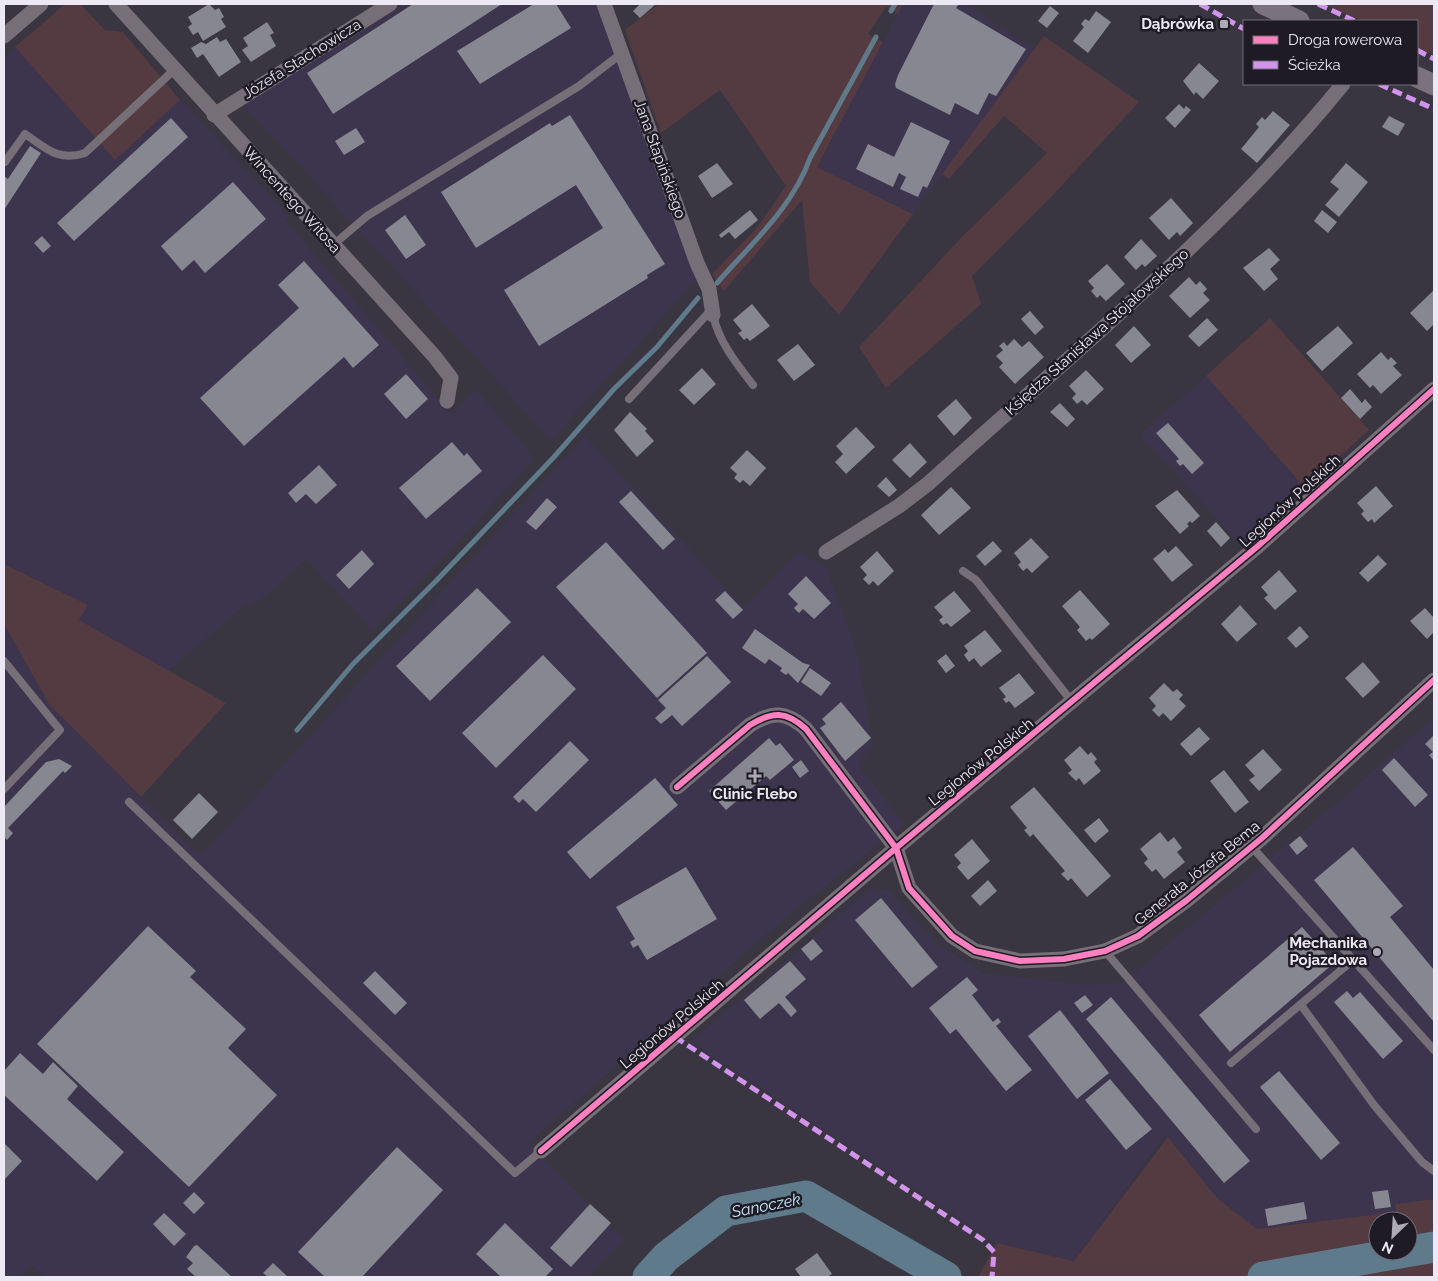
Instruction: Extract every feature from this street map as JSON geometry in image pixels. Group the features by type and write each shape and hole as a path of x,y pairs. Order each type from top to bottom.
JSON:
{"main road":[{"path":"1263,4 1297,20"},
{"path":"1418,77 1434,85"}],"street":[{"path":"4,36 41,4"},
{"name":"Wincentego Witosa","path":"116,4 451,378 447,402"},
{"name":"Józefa Stachowicza","path":"214,115 390,4"},
{"name":"Jana Stapińskiego","path":"604,4 697,263 709,288 712,312"},
{"name":"Księdza Stanisława Stojałowskiego","path":"826,552 899,506 929,483 1118,315 1186,253 1253,186 1342,85"},
{"name":"Legionów Polskich","path":"541,1151 896,848 1073,703 1258,546 1434,389"},
{"name":"Generała Józefa Bema","path":"677,787 750,725 763,717 774,714 784,715 796,720 806,729 896,848 909,888 952,936 975,951 1020,961 1064,959 1104,952 1138,936 1187,900 1252,847 1434,680"}],"lane":[{"path":"333,245 367,216 579,86 622,53"},
{"path":"5,162 25,134 58,155 71,158 85,153 175,69"},
{"path":"712,312 717,332 753,385"},
{"path":"629,399 712,312"},
{"path":"963,571 976,580 1073,703"},
{"path":"4,661 60,730 4,789"},
{"path":"129,802 515,1173 541,1151"},
{"path":"1252,847 1434,1050"},
{"path":"1104,952 1256,1129"},
{"path":"1231,1063 1352,960"},
{"path":"1301,1005 1374,1105 1422,1162 1434,1171"}],"shaded area":[{"path":"65,4 80,4 105,30 123,32 180,100 115,160 15,47"},
{"path":"401,4 597,4 687,250 696,280 551,440 243,104"},
{"path":"659,4 903,4 898,14 886,7 868,34 883,42 817,167 913,214 839,315 810,282 802,200 724,291 712,274 756,229 786,186 720,90 661,133 625,30"},
{"path":"903,4 966,4 1035,49 913,214 817,168"},
{"path":"1324,4 1434,4 1434,55 1418,47 1418,20 1360,20"},
{"path":"1044,36 1139,102 1053,195 972,276 981,304 886,388 859,347 963,236 1047,153 1004,116 949,179 942,174"},
{"path":"15,47 115,159 180,100 289,216 285,220 452,415 476,389 535,459 374,630 306,559 261,600 242,607 169,671 79,620 88,605 4,564 4,57"},
{"path":"1270,318 1369,430 1305,488 1206,376"},
{"path":"1206,376 1305,488 1242,546 1140,435"},
{"path":"585,436 744,608 799,552 826,568 856,649 871,732 872,747 858,764 904,824 791,913 528,1143 624,1240 589,1277 45,1277 32,1265 20,1277 4,1277 4,624 49,704 200,857"},
{"path":"4,564 88,605 79,620 226,703 141,797 49,704 4,624"},
{"path":"1434,717 1434,1199 1395,1204 1396,1211 1368,1211 1368,1215 1257,1229 1218,1199 1166,1134 1074,1261 997,1243 691,1042 871,888 888,890 939,945 983,973 1087,985 1123,982 1337,803"},
{"path":"1168,1137 1218,1199 1257,1229 1368,1215 1368,1261 1418,1261 1418,1211 1396,1211 1395,1204 1434,1199 1434,1277 978,1277 997,1243 1074,1261"}],"building":[{"path":"209,4 215,10 219,8 224,17 221,19 226,27 203,41 198,32 193,35 188,27 192,24 188,17"},
{"path":"413,4 502,4 333,114 307,73"},
{"path":"534,4 556,4 571,28 480,84 457,51"},
{"path":"640,4 656,4 640,18 633,11"},
{"path":"934,4 959,4 956,8 1026,49 996,96 989,93 978,115 955,103 950,115 896,88 895,84 898,75"},
{"path":"1050,6 1059,13 1047,28 1038,21"},
{"path":"1096,11 1111,22 1088,53 1073,41 1084,27 1081,24 1085,19 1089,21"},
{"path":"267,22 274,33 270,35 276,46 251,62 242,50 248,46 243,38"},
{"path":"217,37 220,42 226,39 241,62 219,77 203,54 197,58 191,48 201,42 206,44"},
{"path":"1199,63 1219,81 1203,99 1196,92 1194,95 1183,81"},
{"path":"1179,104 1184,109 1186,106 1191,110 1175,128 1165,118"},
{"path":"1273,111 1290,125 1257,163 1241,149 1259,127 1256,124 1262,117 1265,120"},
{"path":"570,115 665,264 647,275 648,278 539,346 504,290 603,228 576,185 476,248 441,192 550,123 552,126"},
{"path":"1389,116 1405,124 1398,136 1382,127"},
{"path":"171,118 188,137 74,241 57,223"},
{"path":"911,122 950,141 927,188 923,186 918,197 900,189 906,177 899,173 893,187 856,169 868,144 894,157"},
{"path":"356,128 365,142 344,155 335,141"},
{"path":"30,146 41,153 4,210 4,176 8,179"},
{"path":"717,163 733,184 712,198 698,176"},
{"path":"1346,163 1368,182 1339,217 1325,205 1339,189 1330,182"},
{"path":"233,182 266,219 205,273 194,260 182,271 161,246"},
{"path":"1171,198 1193,223 1180,236 1177,232 1169,240 1149,218"},
{"path":"750,210 758,220 735,239 729,232 721,238 719,235"},
{"path":"1322,210 1337,222 1328,233 1314,221"},
{"path":"405,215 426,245 406,259 385,230"},
{"path":"42,236 51,246 43,253 34,243"},
{"path":"1141,239 1157,256 1145,267 1142,264 1136,270 1124,257"},
{"path":"1269,248 1280,260 1270,269 1278,279 1264,291 1243,268"},
{"path":"304,261 379,345 353,368 344,357 244,446 200,398 299,308 278,285"},
{"path":"1107,264 1125,284 1106,301 1100,295 1097,298 1091,291 1094,288 1088,281"},
{"path":"1189,277 1196,285 1200,281 1207,289 1203,293 1210,300 1190,318 1169,296"},
{"path":"1434,290 1434,324 1427,331 1410,313"},
{"path":"752,304 770,326 750,341 747,338 744,340 738,333 742,331 733,320"},
{"path":"1030,311 1044,327 1035,335 1021,319"},
{"path":"1207,318 1218,330 1199,347 1188,336"},
{"path":"1134,326 1151,345 1131,363 1115,345"},
{"path":"1338,326 1353,343 1322,371 1306,353"},
{"path":"1014,339 1022,347 1029,341 1044,357 1015,384 999,367 1003,363 996,356 1003,350 999,346 1004,342 1007,346"},
{"path":"798,344 815,365 794,381 777,360"},
{"path":"1381,352 1388,360 1391,357 1397,363 1393,366 1402,375 1381,394 1373,385 1370,388 1357,374"},
{"path":"702,368 716,384 694,405 679,390"},
{"path":"1086,370 1104,389 1087,405 1082,400 1077,404 1072,398 1076,394 1069,386"},
{"path":"406,374 428,399 406,419 384,394"},
{"path":"1350,389 1362,403 1365,399 1372,407 1360,419 1341,398"},
{"path":"956,399 972,418 954,436 937,416"},
{"path":"1060,403 1075,419 1067,427 1050,412"},
{"path":"630,412 647,429 645,431 654,441 637,457 614,430"},
{"path":"1168,423 1204,463 1192,474 1183,464 1180,466 1176,461 1179,459 1156,433"},
{"path":"856,427 875,447 846,474 835,462 843,454 836,446"},
{"path":"452,442 464,456 467,453 482,471 426,519 399,488"},
{"path":"910,443 927,462 910,478 892,460"},
{"path":"747,450 766,468 750,486 743,480 740,483 734,478 737,474 730,468"},
{"path":"319,465 337,485 316,504 306,494 296,503 288,493"},
{"path":"886,477 897,490 889,497 877,486"},
{"path":"1376,486 1393,506 1374,523 1372,519 1368,522 1361,514 1364,511 1357,503"},
{"path":"951,487 971,508 939,535 921,515"},
{"path":"1177,490 1200,516 1192,523 1190,521 1187,524 1189,526 1180,534 1155,506"},
{"path":"631,491 675,539 663,550 619,502"},
{"path":"547,498 557,507 536,530 526,522"},
{"path":"1216,522 1230,538 1221,547 1207,531"},
{"path":"1031,538 1049,557 1032,573 1027,568 1023,571 1018,565 1021,562 1014,553"},
{"path":"993,541 1002,551 985,566 976,556"},
{"path":"606,542 707,653 657,698 556,587"},
{"path":"1176,546 1193,565 1172,582 1153,559 1165,549 1168,553"},
{"path":"362,550 374,564 349,589 336,575"},
{"path":"877,551 894,571 878,586 873,581 869,585 863,579 867,575 860,567"},
{"path":"1378,555 1387,564 1368,582 1359,573"},
{"path":"1279,570 1297,591 1275,610 1264,598 1268,595 1261,587"},
{"path":"806,576 831,603 814,619 803,609 799,613 794,608 798,604 788,594"},
{"path":"477,588 511,622 430,701 396,666"},
{"path":"1080,590 1110,624 1092,640 1090,638 1086,641 1077,630 1080,627 1062,606"},
{"path":"725,591 743,610 733,619 715,600"},
{"path":"954,591 971,611 951,627 947,623 943,625 939,620 943,617 934,607"},
{"path":"1240,605 1257,624 1237,642 1221,624"},
{"path":"1425,608 1434,618 1434,636 1433,633 1427,639 1410,621"},
{"path":"1300,626 1309,637 1296,648 1287,638"},
{"path":"755,629 803,663 810,665 798,683 788,673 786,675 780,671 782,668 769,659 765,664 742,648"},
{"path":"985,630 1002,651 981,667 974,658 969,662 964,655 968,651 964,646"},
{"path":"946,654 955,666 946,673 937,661"},
{"path":"543,655 576,689 496,768 462,733"},
{"path":"707,656 731,682 682,726 672,715 661,724 655,718 666,708 658,700"},
{"path":"1363,662 1380,682 1363,698 1345,678"},
{"path":"810,668 831,683 821,696 801,682"},
{"path":"1019,673 1035,693 1015,708 1009,701 1006,703 1003,699 1006,697 999,688"},
{"path":"1164,683 1173,692 1177,689 1183,695 1179,699 1186,706 1171,721 1163,713 1159,717 1152,710 1156,706 1149,698"},
{"path":"841,702 871,738 845,761 820,728 826,724 822,719"},
{"path":"1199,727 1210,739 1191,756 1180,744"},
{"path":"1434,735 1434,761 1429,755 1433,752 1425,744"},
{"path":"769,738 776,746 780,743 794,760 770,780 766,776 726,810 709,791"},
{"path":"570,741 589,760 536,812 523,799 519,803 513,797"},
{"path":"1080,746 1088,755 1091,752 1097,759 1094,762 1101,771 1084,785 1079,778 1076,781 1068,773 1072,770 1064,760"},
{"path":"1263,749 1282,770 1259,791 1249,780 1255,776 1245,765"},
{"path":"1394,758 1428,795 1415,807 1382,770"},
{"path":"59,759 72,766 65,773 63,771 8,828 13,833 7,840 4,837 4,807 46,762"},
{"path":"801,760 809,771 800,778 792,767"},
{"path":"1224,770 1249,802 1235,813 1210,781"},
{"path":"655,778 678,805 590,879 567,852"},
{"path":"1034,787 1111,876 1087,897 1071,878 1068,881 1061,874 1065,871 1033,834 1030,837 1024,830 1027,828 1010,807"},
{"path":"199,793 218,812 192,839 173,820"},
{"path":"1099,818 1109,831 1095,843 1084,830"},
{"path":"1160,832 1168,842 1174,837 1182,848 1177,852 1185,862 1164,879 1156,869 1152,872 1144,863 1148,859 1140,849"},
{"path":"1300,836 1308,846 1297,855 1289,845"},
{"path":"972,839 990,861 968,880 957,867 961,863 954,855"},
{"path":"1353,847 1403,906 1390,917 1434,970 1434,1022 1314,880"},
{"path":"686,867 717,919 647,960 638,945 633,948 630,942 635,939 616,907"},
{"path":"988,880 997,891 980,906 971,896"},
{"path":"881,898 938,967 912,988 855,920"},
{"path":"148,926 196,971 190,977 246,1029 228,1048 277,1095 189,1187 37,1044"},
{"path":"1302,927 1334,963 1230,1052 1199,1015"},
{"path":"813,939 823,951 811,961 801,949"},
{"path":"790,961 806,979 785,997 797,1011 791,1017 779,1003 760,1019 744,1000"},
{"path":"375,971 407,1003 395,1015 363,983"},
{"path":"967,977 978,990 972,995 993,1022 998,1018 1001,1022 996,1026 1032,1070 1006,1091 956,1029 950,1034 929,1008"},
{"path":"1347,991 1353,998 1360,992 1403,1041 1383,1059 1334,1002"},
{"path":"1085,995 1093,1005 1082,1013 1074,1003"},
{"path":"1111,997 1250,1161 1224,1183 1086,1019"},
{"path":"1060,1010 1109,1073 1077,1099 1028,1036"},
{"path":"20,1053 43,1074 53,1062 78,1086 67,1099 124,1152 97,1181 4,1095 4,1071"},
{"path":"1279,1071 1340,1143 1321,1160 1260,1087"},
{"path":"1110,1079 1152,1129 1126,1150 1085,1100"},
{"path":"4,1143 22,1161 4,1180"},
{"path":"397,1147 443,1190 362,1277 325,1277 298,1252"},
{"path":"1388,1190 1391,1207 1375,1209 1372,1192"},
{"path":"194,1192 205,1203 194,1214 183,1203"},
{"path":"1304,1202 1307,1219 1268,1226 1265,1209"},
{"path":"590,1204 611,1223 571,1267 550,1248"},
{"path":"164,1213 186,1234 174,1246 153,1224"},
{"path":"505,1223 553,1269 545,1277 501,1277 476,1254"},
{"path":"197,1245 232,1277 196,1277 187,1269 193,1263 186,1257 194,1246"},
{"path":"817,1253 832,1274 827,1277 801,1277 795,1269"},
{"path":"273,1263 288,1277 268,1277 263,1273"}],"waterway":[{"path":"891,11 895,4"},
{"path":"717,283 770,224 793,193 876,37"},
{"path":"297,730 353,664 435,582 554,457 614,389 657,347 698,298"},
{"name":"Sanoczek","path":"648,1277 666,1257 726,1211 806,1196 946,1277"},
{"name":"Sanoczek","path":"1263,1277 1434,1247"}],"marked path":[{"path":"1200,4 1243,28"},
{"path":"1318,4 1353,20"},
{"path":"1418,51 1434,59"},
{"path":"1381,85 1434,109"},
{"path":"675,1037 983,1240 994,1252 992,1277"}],"cycle path":[{"path":"541,1151 896,848 1258,546 1434,389"},
{"path":"677,787 750,725 773,715 786,716 806,729 896,848 909,888 952,936 975,951 1020,961 1064,959 1105,951 1138,936 1187,900 1262,838 1434,680"}],"place":[{"name":"Dąbrówka","path":"1224,24"},
{"name":"Clinic Flebo","path":"755,776"},
{"name":"Mechanika Pojazdowa","path":"1377,952"}]}
